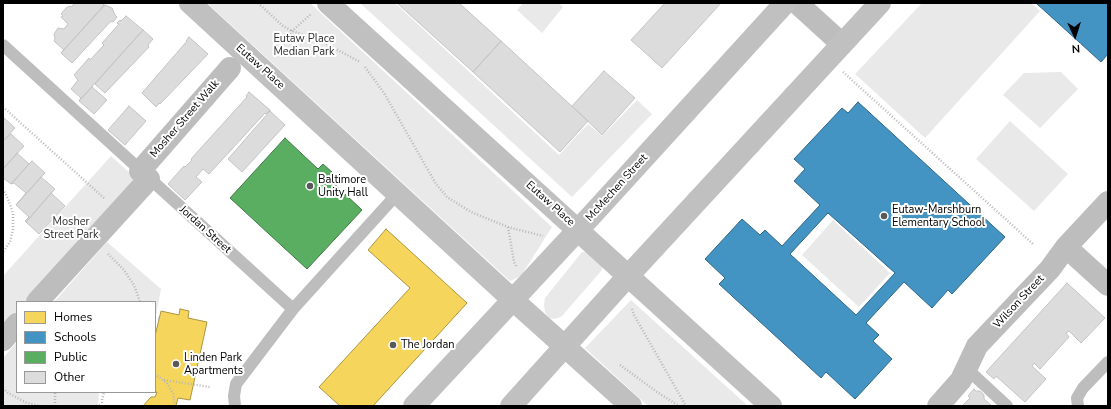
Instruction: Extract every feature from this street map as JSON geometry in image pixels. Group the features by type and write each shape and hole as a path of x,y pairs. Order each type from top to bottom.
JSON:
{"street":[{"name":"Eutaw Place","path":"190,3 513,300 631,406"},
{"name":"McMechen Street","path":"414,406 578,230 785,3"},
{"path":"797,3 842,44"},
{"path":"511,406 628,276 880,3"},
{"name":"Eutaw Place","path":"321,7 578,230 771,406"},
{"name":"Mosher Street Walk","path":"38,301 119,212 144,175 230,68"},
{"name":"Wilson Street","path":"938,406 961,380 977,346 1050,269 1066,247 1108,202"},
{"path":"1066,247 1108,285"},
{"path":"3,340 16,325"}],"lane":[{"name":"Jordan Street","path":"3,45 144,175 292,308"},
{"path":"235,406 234,396 236,384 292,308 398,193"},
{"path":"1078,406 1077,398 1082,388 1108,362"},
{"path":"967,369 1007,406"}],"path":[{"path":"258,3 283,26 292,31 319,40 362,64 384,93 436,184 447,197 471,212 508,227 545,237"},
{"path":"261,67 274,57 292,31 321,7"},
{"path":"840,69 1033,244"},
{"path":"3,107 119,212"},
{"path":"3,189 13,213 13,229 10,242 3,252"},
{"path":"508,227 514,262 517,268"},
{"path":"93,241 123,269 134,285 140,301"},
{"path":"631,305 634,315 686,406"},
{"path":"618,364 656,392 679,406"},
{"path":"156,375 167,383 173,394 175,406"},
{"path":"164,380 210,387"},
{"path":"3,388 8,393 27,403 39,406"},
{"path":"55,393 55,406"},
{"path":"96,406 102,405 104,393"}],"green space":[{"name":"Eutaw Place Median Park","path":"207,3 310,3 552,227 521,276 510,281"},
{"path":"360,3 395,3 559,155 588,124 602,136 637,100 652,114 572,197"},
{"path":"523,3 559,3 563,7 542,33 517,10"},
{"path":"922,3 1031,3 1040,11 925,138 855,74"},
{"path":"1061,72 1078,89 1040,128 1003,95 1024,73"},
{"path":"1010,121 1068,174 1034,211 976,159"},
{"name":"Mosher Street Park","path":"111,156 139,181 31,301 16,301 16,317 3,332 3,276"},
{"path":"833,220 890,273 859,307 802,255"},
{"path":"107,242 161,289 156,315 156,301 55,301"},
{"path":"582,252 588,252 602,265 602,270 562,316 553,319 549,318 545,312 545,298"},
{"path":"631,300 748,406 648,406 585,348"},
{"path":"16,343 16,393 99,393 98,406 3,406 3,358"}],"building: Homes":[{"name":"The Jordan","path":"386,229 467,303 373,406 340,406 319,387 410,288 368,250"},
{"name":"Linden Park Apartments","path":"180,309 189,311 188,318 207,322 190,400 178,398 176,406 143,406 151,397 155,397 157,392 156,332 161,311 179,315"}],"building: Schools":[{"path":"1036,3 1108,3 1108,54 1101,62"},
{"path":"858,102 1005,237 952,294 948,290 932,308 904,282 866,323 879,335 873,341 892,359 855,399 826,372 821,378 719,284 725,278 705,259 742,219 760,235 765,230 782,246 820,205 794,181 805,169 794,159 842,108 848,113","holes":["828,213 895,273 856,315 790,254"]}],"building: Public":[{"path":"285,138 318,169 323,164 333,173 328,178 362,210 307,269 230,198"}],"building: Other":[{"path":"75,3 102,3 104,5 64,50 54,41 54,34 58,28 64,29 68,24 61,17 63,16 61,14 66,8 71,7"},
{"path":"397,3 459,3 501,41 473,72"},
{"path":"665,3 721,3 662,68 631,40"},
{"path":"105,5 112,8 117,17 113,22 111,21 72,63 61,53"},
{"path":"126,16 143,30 79,101 81,98 71,89 78,80 74,75 89,58 90,60 104,45 102,43 119,24 117,23"},
{"path":"143,30 153,39 148,45 149,47 105,93 95,84"},
{"path":"189,37 208,54 156,107 142,93"},
{"path":"501,41 588,121 560,152 473,72"},
{"path":"604,71 635,98 602,135 572,106"},
{"path":"92,87 107,100 94,114 79,101"},
{"path":"249,92 270,110 266,114 265,113 209,174 203,169 196,177 202,182 185,200 168,184 184,166 185,167 192,160 191,159 247,97 246,96"},
{"path":"129,106 146,121 125,145 108,130"},
{"path":"270,111 285,125 242,172 228,159"},
{"path":"3,117 15,128 3,141"},
{"path":"11,134 24,146 3,169 3,141"},
{"path":"17,153 29,164 11,184 3,178 3,169"},
{"path":"32,161 45,173 16,205 26,193 14,183 11,184"},
{"path":"41,177 55,189 26,222 25,221 29,217 16,205"},
{"path":"51,193 65,206 39,234 26,222"},
{"path":"1067,283 1105,318 1081,343 1069,331 1066,333 1069,337 1040,369 1034,363 1032,366 1046,379 1025,402 996,376 994,379 986,372"},
{"path":"974,389 976,391 980,391 984,395 984,399 992,406 962,406 970,398 968,396"}],"place":[{"name":"Baltimore Unity Hall","path":"310,186"},
{"name":"Eutaw-Marshburn Elementary School","path":"884,216"},
{"name":"The Jordan","path":"393,345"},
{"name":"Linden Park Apartments","path":"176,364"}]}
